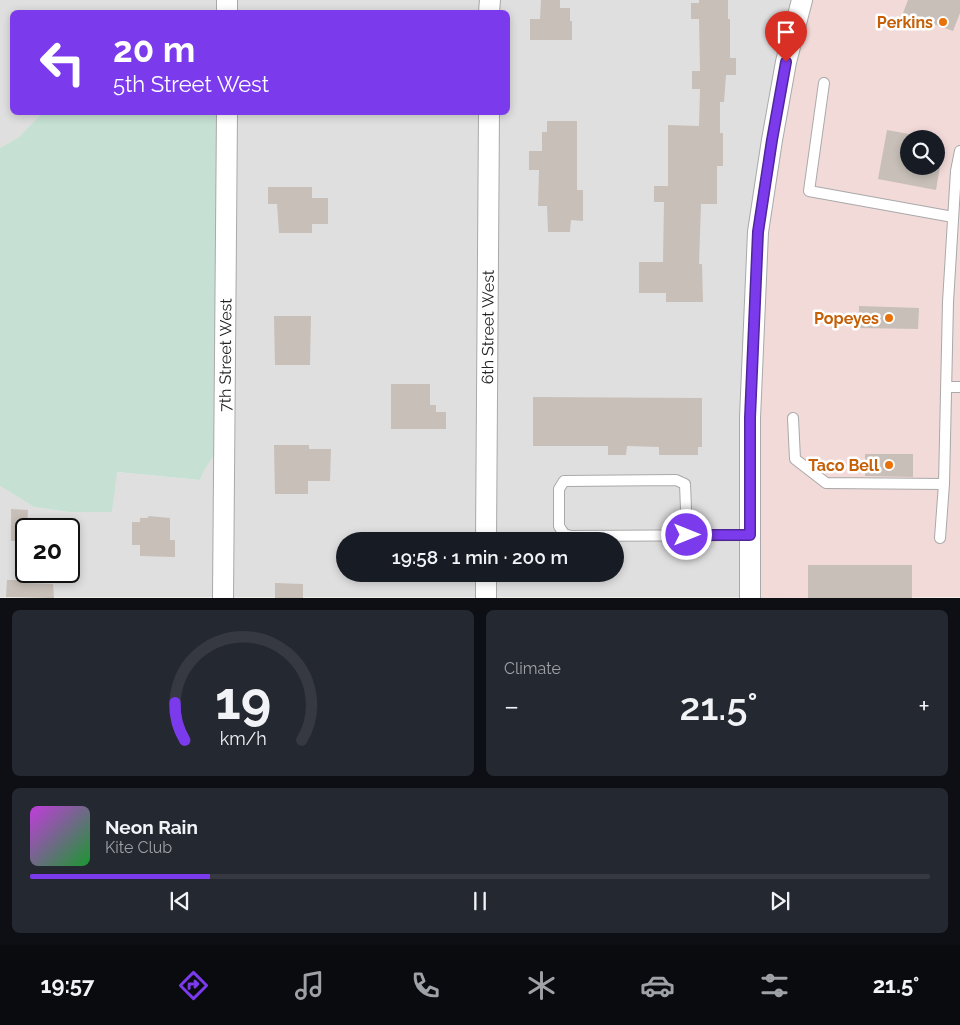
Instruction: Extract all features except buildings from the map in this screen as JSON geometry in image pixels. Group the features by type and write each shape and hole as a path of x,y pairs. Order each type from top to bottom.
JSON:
{"street":[{"path":"750,598 750,418 758,232 786,62 802,0"},
{"name":"7th Street West","path":"223,597 226,115"},
{"name":"6th Street West","path":"486,532 489,115"},
{"path":"486,582 486,598"}],"lane":[{"path":"824,83 809,191 953,217"},
{"path":"940,538 944,484 948,302 956,171 960,151"},
{"path":"946,387 960,388"},
{"path":"793,418 795,459 826,483 944,484"},
{"path":"687,535 685,484 676,480 564,481 559,489 559,526 564,534 571,536 750,535"}],"shaded area":[{"path":"0,0 802,0 747,597 0,597 0,486 34,507 69,512 112,512 116,472 200,480 224,440 228,115 510,115 510,10 10,10 10,115 40,115 19,137 0,148"},
{"path":"802,0 960,0 960,597 747,598 750,549 758,162"}],"green space":[{"path":"40,115 228,115 224,440 200,480 117,472 112,512 69,512 34,507 0,486 0,148 19,137"}],"place":[{"name":"Perkins","path":"943,22"},
{"name":"Popeyes","path":"889,318"},
{"name":"Taco Bell","path":"889,465"}],"route":[{"path":"687,535 750,535 750,418 758,232 786,62"}]}
